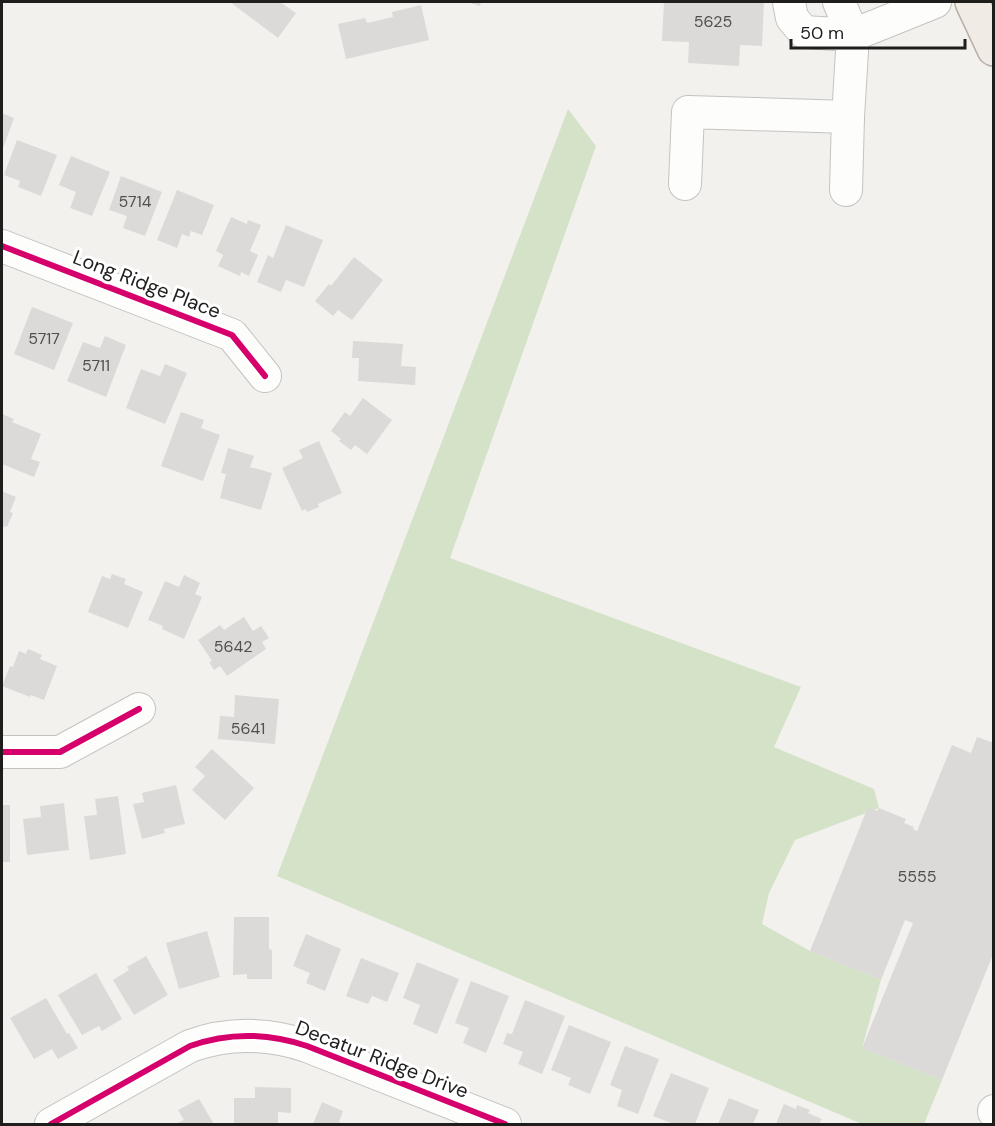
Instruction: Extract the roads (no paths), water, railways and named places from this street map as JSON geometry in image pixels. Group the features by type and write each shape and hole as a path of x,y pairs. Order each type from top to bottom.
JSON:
{"main road":[{"path":"972,2 993,49"}],"street":[{"path":"789,2 792,18 804,33 853,35 935,2"},
{"path":"839,2 853,35 846,190"},
{"path":"685,184 688,112 848,117"},
{"name":"Long Ridge Place","path":"2,246 232,335 265,376"},
{"path":"2,752 60,752 139,709"},
{"name":"Decatur Ridge Drive","path":"51,1125 190,1046 223,1037 252,1035 288,1040 307,1046 505,1125"}]}
